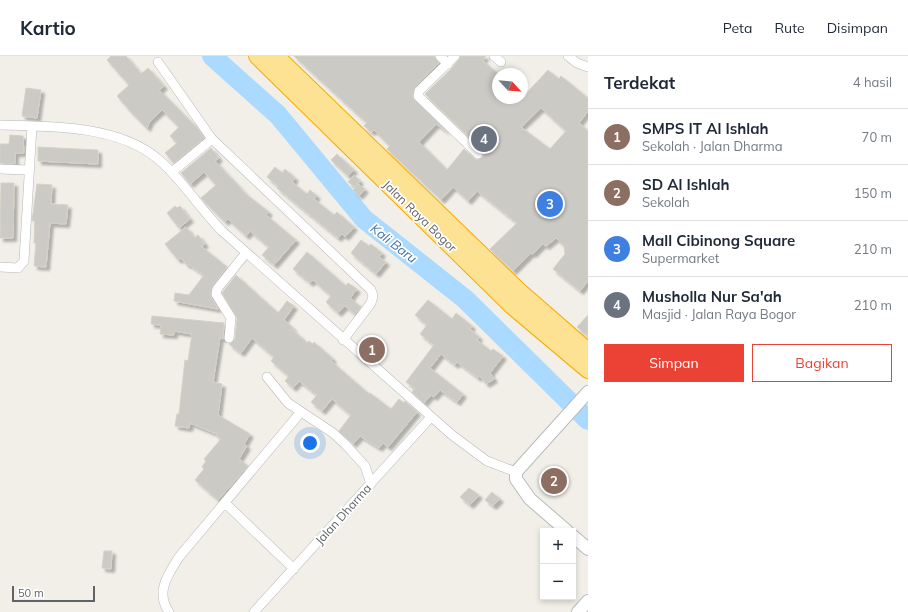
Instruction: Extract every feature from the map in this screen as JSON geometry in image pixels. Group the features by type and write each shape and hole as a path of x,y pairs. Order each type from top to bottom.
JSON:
{"highway":[{"name":"Jalan Raya Bogor","path":"257,56 413,197 588,351"},
{"name":"Jalan Raya Bogor","path":"276,56 413,197 512,306 588,370"}],"street":[{"path":"440,56 448,64"},
{"path":"455,56 419,91 418,96 478,154"},
{"path":"568,56 577,63 588,67"},
{"path":"158,62 212,139 371,290 373,296 371,303 343,340"},
{"path":"0,125 89,130 130,142 146,150 172,172 205,214 246,253 431,417 465,446 487,461 516,472"},
{"path":"0,267 18,268 24,264 28,170 32,126"},
{"path":"172,172 212,139"},
{"path":"0,169 28,170"},
{"path":"229,338 231,318 216,294 217,289 246,253"},
{"path":"267,377 288,403 300,413 321,425 345,444 365,466 371,484"},
{"path":"564,528 530,499 516,479 516,472 586,395"},
{"path":"169,612 162,599 162,594 174,566 225,502 300,413"},
{"name":"Jalan Dharma","path":"254,612 431,417"},
{"path":"225,502 294,568"},
{"path":"576,539 588,549"},
{"path":"578,612 588,600"}],"building":[{"path":"111,56 126,56 141,74 148,68 164,86 159,90 198,129 204,138 174,163 165,153 177,143 170,136 179,127 162,110 150,121 147,128 131,112 117,96 129,85 107,60"},
{"path":"294,56 434,56 439,63 415,87 412,97 446,131 436,124 419,142 447,170 464,149 476,160 482,158 484,155 482,150 495,136 482,124 470,138 425,94 452,68 461,56 486,56 482,60 492,69 492,104 528,104 528,92 548,70 559,79 561,76 588,98 588,111 579,123 588,131 588,281 580,291 553,269 565,254 564,246 556,238 546,246 543,244 533,254 531,253 513,271 490,249 517,223 477,191 468,201 453,187 441,200 387,149 390,146 374,130 371,132 364,126 367,123","holes":["541,108 566,131 550,149 521,127"]},
{"path":"26,88 41,90 37,118 22,116"},
{"path":"10,135 23,136 24,153 15,153 15,164 0,163 0,144 9,144"},
{"path":"38,147 98,150 98,164 38,161"},
{"path":"211,148 219,158 215,161 247,195 269,212 266,215 296,240 274,265 262,255 269,247 250,231 246,236 228,219 225,222 201,198 216,185 204,172 190,184 181,173"},
{"path":"337,154 354,170 348,176 331,160"},
{"path":"275,167 282,173 285,169 295,178 292,182 307,194 310,190 317,196 314,199 334,215 337,212 354,227 345,237 342,234 338,238 277,188 278,186 267,177"},
{"path":"354,175 360,181 355,187 348,182"},
{"path":"1,183 14,183 13,238 0,238"},
{"path":"37,184 52,185 51,204 68,205 66,224 50,223 46,267 34,266 36,243 34,243 35,221 32,221"},
{"path":"358,184 365,189 359,196 353,190"},
{"path":"175,206 177,208 180,206 190,219 179,228 167,213"},
{"path":"186,227 195,238 198,235 205,244 201,246 227,267 211,288 211,297 218,309 174,301 175,293 189,295 204,275 188,264 187,265 181,258 178,260 165,244"},
{"path":"361,240 369,246 371,244 382,253 379,257 386,262 376,274 351,253"},
{"path":"307,252 346,286 348,283 357,289 350,298 361,307 355,314 345,306 338,313 326,302 331,296 313,280 310,283 293,269"},
{"path":"236,275 278,313 287,301 294,306 284,320 307,343 309,341 313,344 314,342 333,359 331,361 369,394 370,393 391,409 399,399 404,403 405,401 417,412 388,447 383,443 379,448 360,436 353,444 339,431 351,415 332,399 322,411 311,402 317,395 299,381 293,388 285,381 289,376 271,361 274,357 252,338 241,353 229,344 235,339 237,318 222,293"},
{"path":"428,300 452,319 456,313 472,326 470,329 479,337 477,340 491,351 493,349 503,356 490,373 494,379 486,384 480,376 478,378 457,362 455,365 441,354 430,368 463,394 457,402 440,390 434,397 431,395 424,403 412,392 415,388 406,382 434,345 420,334 427,325 415,315"},
{"path":"588,315 588,336 577,327"},
{"path":"152,316 224,323 223,339 220,337 213,382 222,384 218,415 250,434 244,444 247,446 239,459 248,466 218,500 195,480 204,469 202,467 206,461 204,459 221,439 216,436 217,434 190,423 189,428 175,426 177,414 179,414 185,360 188,361 192,334 174,331 174,335 160,334 161,325 151,324"},
{"path":"469,488 479,495 470,505 460,497"},
{"path":"492,492 500,499 493,506 485,500"},
{"path":"104,551 112,551 111,569 102,568"}],"waterway":[{"name":"Kali Baru","path":"212,56 278,115 364,219 465,299 588,420"}],"place":[{"name":"Musholla Nur Sa'ah","path":"484,139"},
{"name":"Mall Cibinong Square","path":"550,204"},
{"name":"SMPS IT Al Ishlah","path":"372,350"},
{"name":"SD Al Ishlah","path":"554,481"}]}
